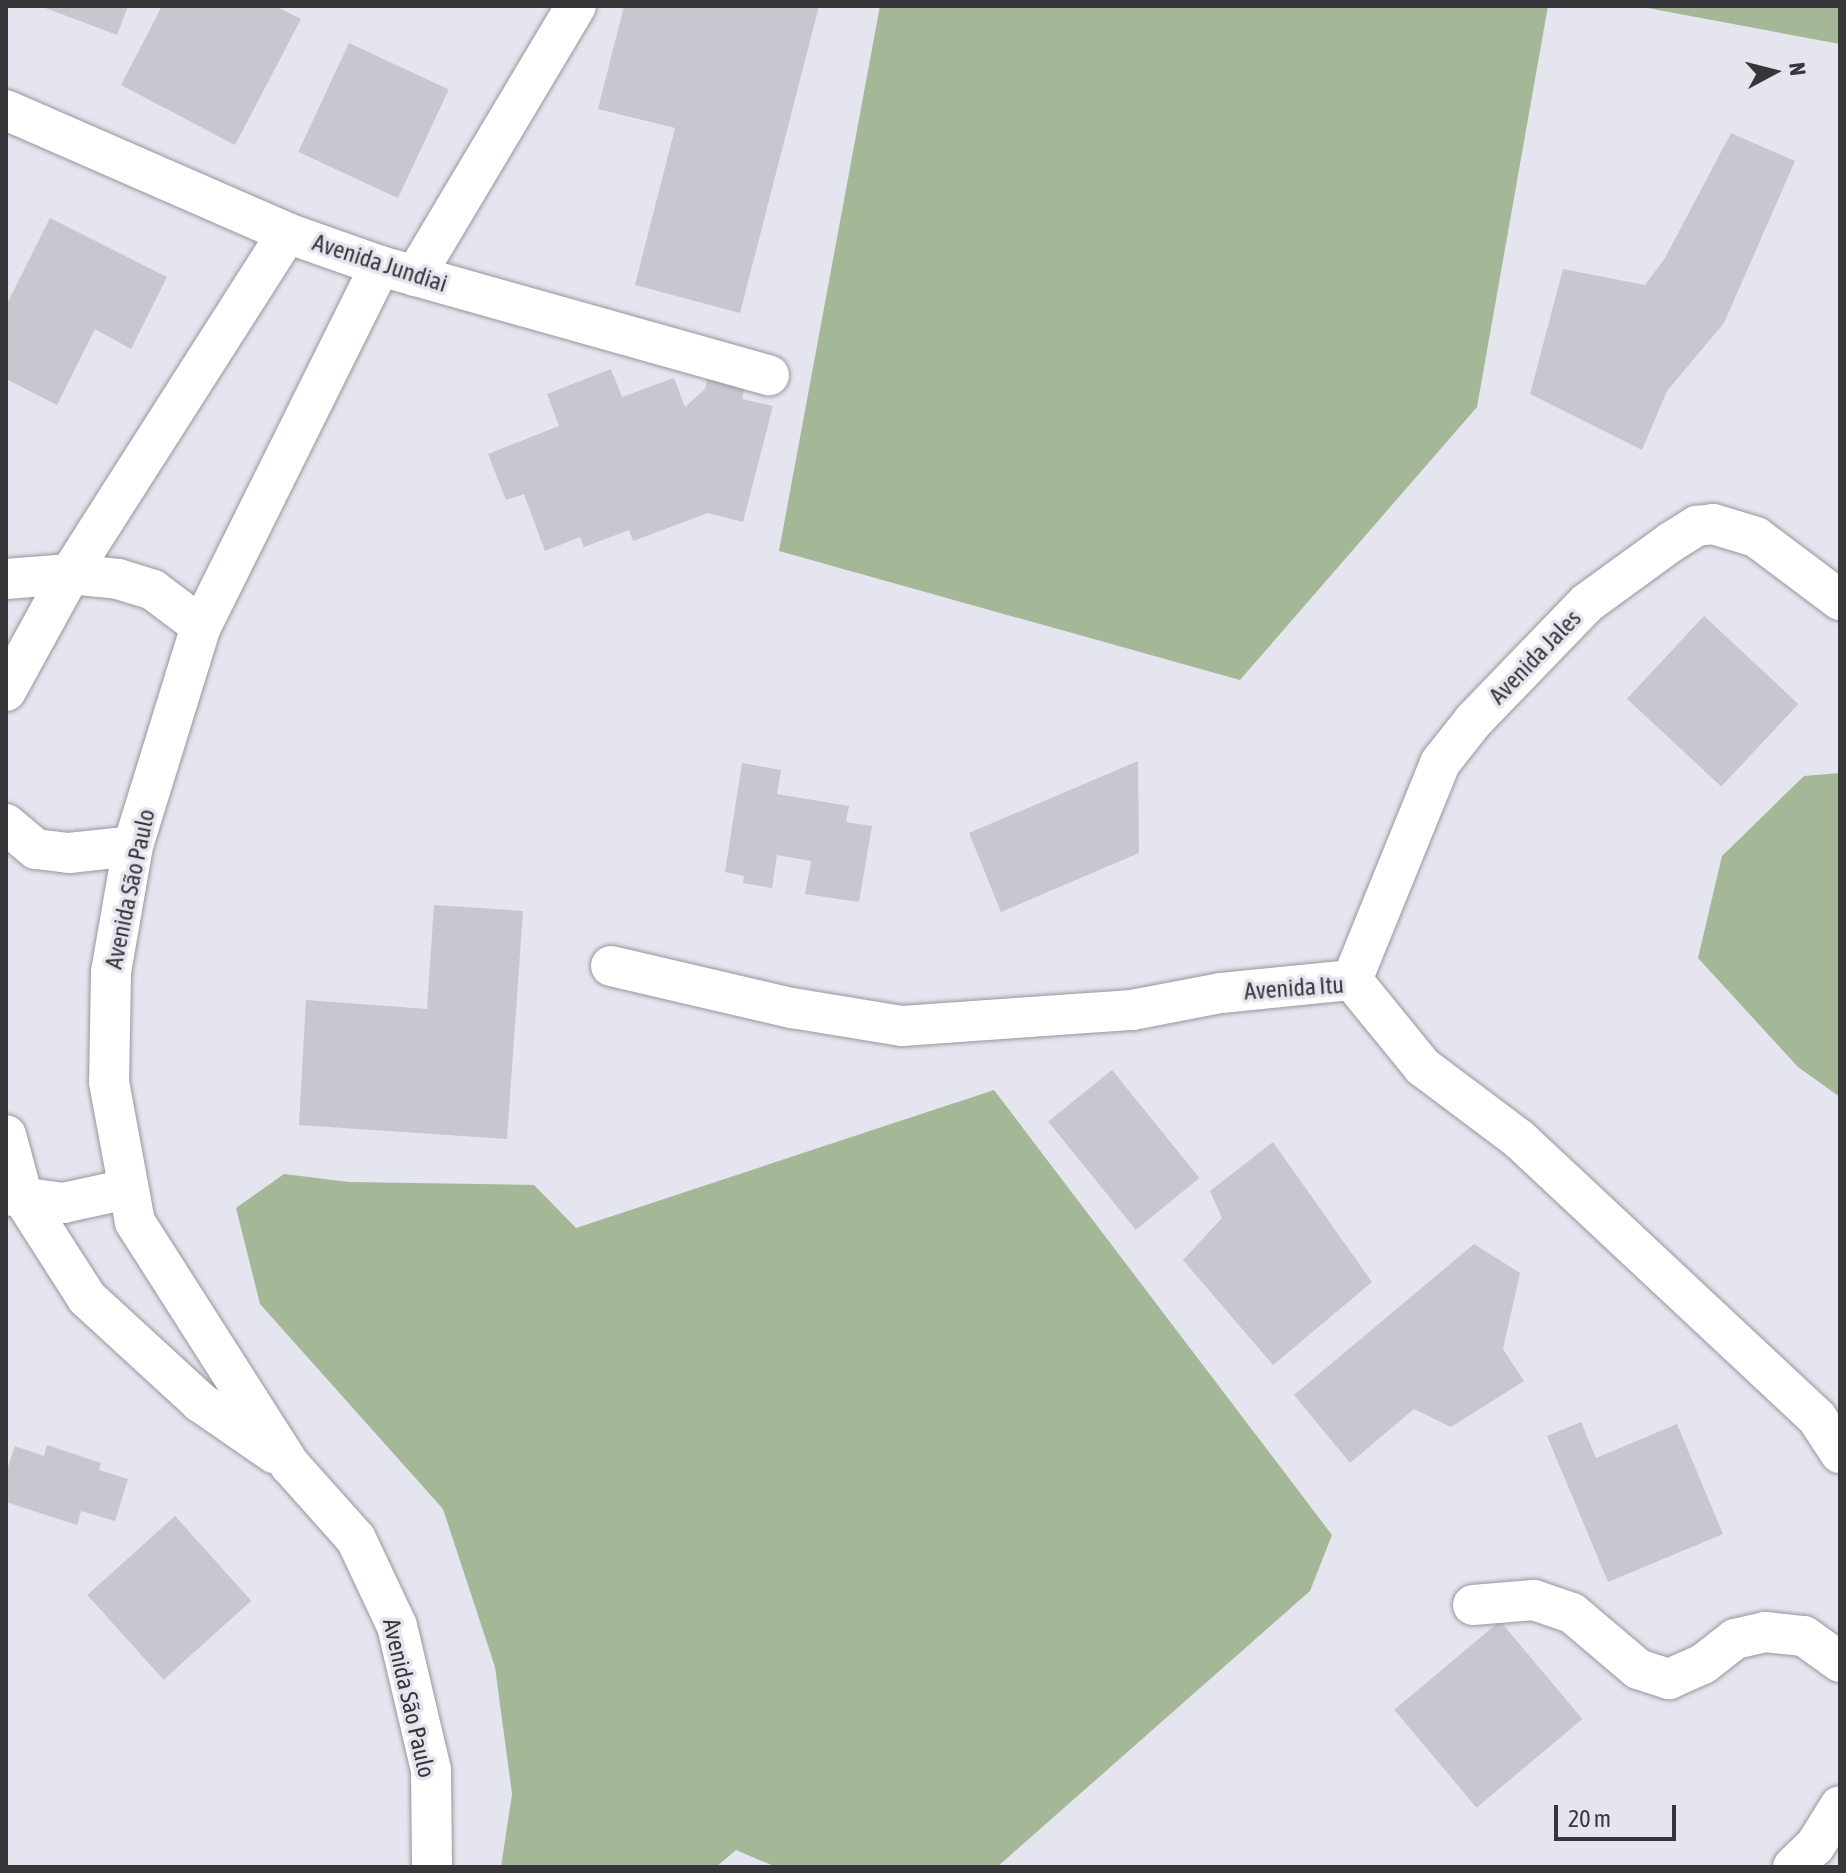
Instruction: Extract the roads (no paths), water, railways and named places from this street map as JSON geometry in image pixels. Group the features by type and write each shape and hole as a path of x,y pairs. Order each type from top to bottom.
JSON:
{"street":[{"name":"Avenida São Paulo","path":"432,1867 431,1770 397,1626 356,1539 290,1465 135,1222 109,1082 111,972 133,846 201,626 398,271 576,6"},
{"name":"Avenida Jundiai","path":"6,110 287,233 398,271 769,375"},
{"path":"6,691 70,574 287,233"},
{"name":"Avenida Jales","path":"1352,980 1440,763 1474,720 1587,603 1671,542 1697,526 1713,524 1756,537 1840,600"},
{"path":"6,579 70,574 118,579 153,590 201,626"},
{"path":"6,824 36,849 69,853 133,846"},
{"name":"Avenida Itu","path":"611,966 792,1008 902,1026 1132,1010 1221,993 1352,980 1423,1067 1519,1139 1817,1418 1840,1453"},
{"name":"Avenida São Paulo","path":"6,1135 14,1197 87,1298 200,1402 290,1465"},
{"path":"14,1197 63,1203 127,1189"},
{"path":"1473,1605 1534,1600 1572,1613 1638,1669 1669,1679 1703,1664 1735,1639 1765,1632 1804,1636 1840,1662"},
{"path":"1793,1867 1815,1846 1840,1806"}]}
